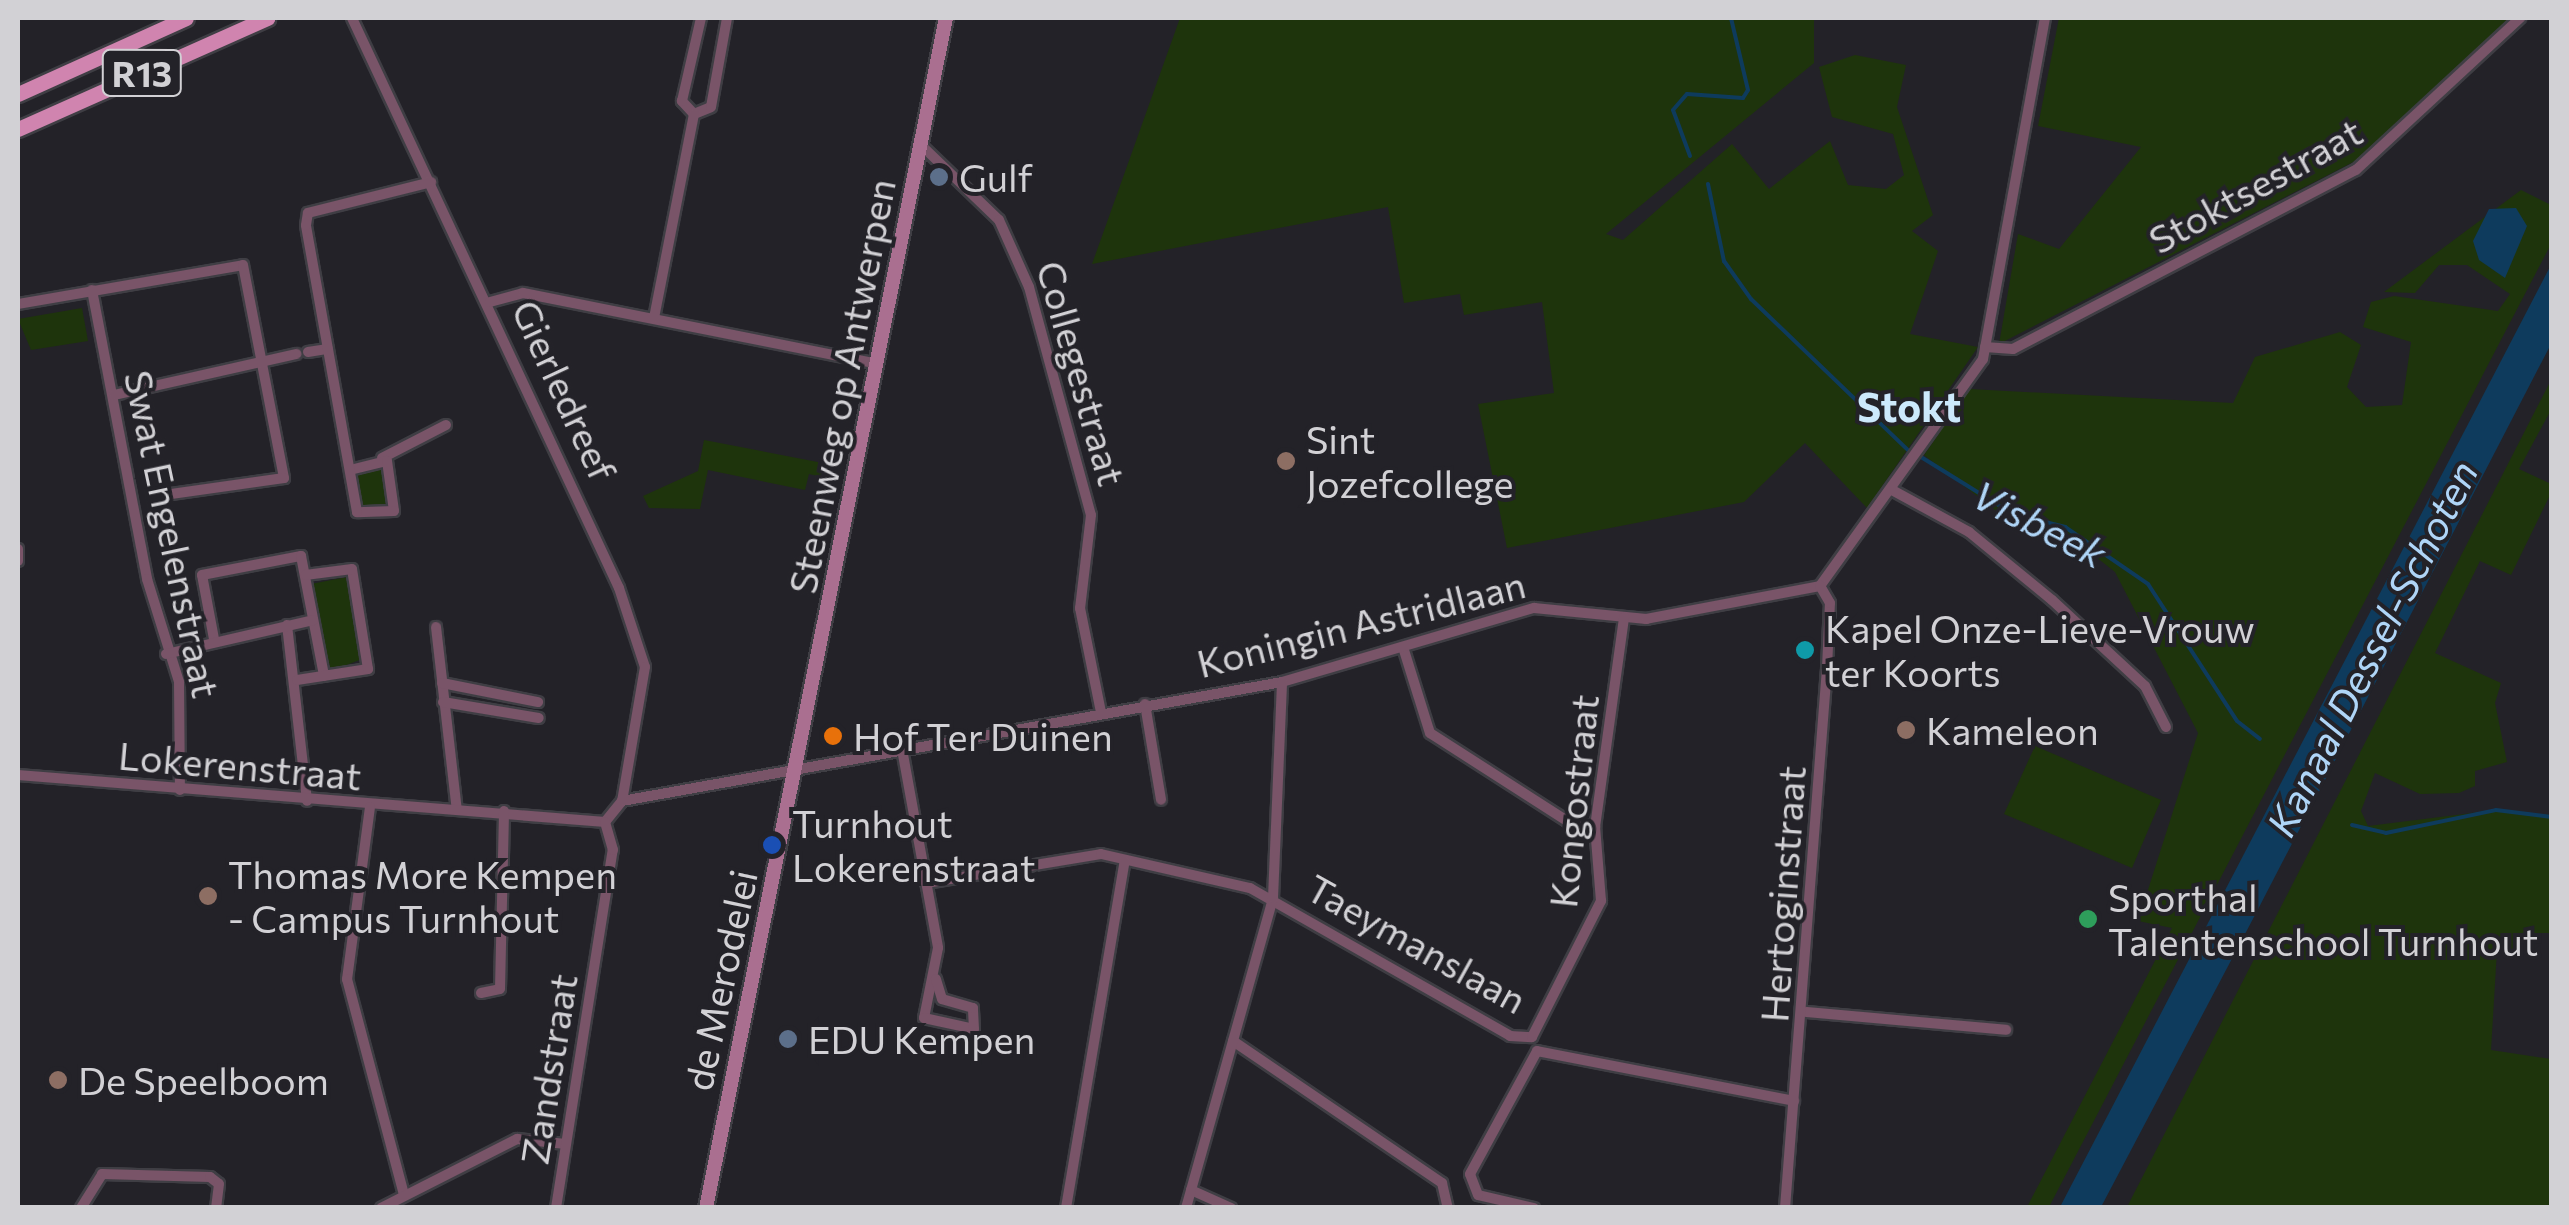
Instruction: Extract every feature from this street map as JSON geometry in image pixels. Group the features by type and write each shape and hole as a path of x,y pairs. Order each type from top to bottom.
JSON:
{"main road":[{"name":"R13","path":"18,94 186,18"},
{"name":"R13","path":"18,129 267,18"}],"street":[{"path":"694,114 682,101 701,18"},
{"path":"694,114 712,107 727,18"},
{"name":"Steenweg op Antwerpen","path":"798,766 946,18"},
{"path":"1820,586 1892,490 1985,347 2045,18"},
{"name":"Stoktsestraat","path":"1985,347 2012,349 2356,170 2520,18"},
{"name":"Gierledreef","path":"356,19 594,520 645,666 628,800"},
{"path":"654,318 694,114"},
{"name":"Collegestraat","path":"921,145 1000,220 1029,287 1091,515 1080,608 1101,712"},
{"path":"382,458 396,502 389,514 359,516 308,213 432,182"},
{"path":"18,304 243,265 284,478 171,494"},
{"name":"Swat Engelenstraat","path":"92,290 166,654 182,702 180,790"},
{"path":"490,302 524,292 879,364"},
{"path":"114,395 262,360 328,349"},
{"path":"350,470 446,425"},
{"path":"1892,490 1969,532 2052,600 2144,686 2166,727"},
{"path":"18,549 18,561"},
{"path":"214,639 202,574 301,556 324,676"},
{"path":"297,680 368,669 352,569 304,575"},
{"name":"Koningin Astridlaan","path":"798,766 1282,682 1534,608 1624,617 1820,586"},
{"name":"Hertoginstraat","path":"1785,1208 1806,1012 1830,604 1820,586"},
{"name":"Kongostraat","path":"1532,1037 1601,901 1595,827 1624,617"},
{"path":"166,654 214,639 312,620"},
{"path":"287,625 297,680 307,802"},
{"path":"436,627 457,810"},
{"path":"1404,646 1430,734 1567,820 1595,827"},
{"path":"1186,1208 1273,898 1282,682"},
{"path":"442,683 538,702"},
{"path":"443,702 539,718"},
{"path":"1145,704 1162,800"},
{"path":"902,749 926,884 936,979 942,999 973,1008 974,1029 924,1018 936,979"},
{"path":"605,822 628,800 798,766"},
{"name":"de Merodelei","path":"706,1208 798,766"},
{"name":"Lokerenstraat","path":"18,775 307,802 504,811 605,822"},
{"path":"370,807 348,979 404,1194 399,1208"},
{"path":"482,993 500,990 504,811"},
{"name":"Zandstraat","path":"556,1208 613,850 605,822"},
{"name":"Taeymanslaan","path":"926,884 1080,855 1126,861 1273,898 1510,1036 1532,1037"},
{"path":"1066,1208 1126,861"},
{"path":"1806,1012 2006,1030"},
{"path":"1233,1042 1450,1190 1448,1208"},
{"name":"Taeymanslaan","path":"1534,1208 1472,1186 1526,1056 1537,1051 1794,1101"},
{"path":"381,1208 517,1139 566,1144"},
{"path":"81,1208 102,1174 210,1177 219,1184 216,1208"},
{"path":"1191,1190 1231,1208"}],"green space":[{"path":"1180,18 1814,18 1814,63 1606,234 1623,240 1732,144 1769,189 1830,141 1848,185 1886,189 1904,175 1893,134 1832,117 1819,67 1855,55 1906,65 1897,107 1933,215 1912,231 1938,251 1910,334 1978,347 1867,508 1805,443 1744,502 1507,548 1478,404 1554,393 1542,302 1464,315 1460,294 1404,303 1388,207 1092,264"},
{"path":"2059,18 2509,18 2361,158 1999,344 2018,234 2059,249 2141,147 2038,126"},
{"path":"2521,190 2551,205 2551,244 2049,1207 2027,1207 2172,928 2138,921 2198,733 2115,572 2033,507 2017,527 1924,455 1970,389 2233,403 2255,357 2340,332 2361,345 2347,387 2366,407 2402,405 2411,342 2363,327 2371,302 2394,296 2498,311 2510,294 2467,265 2439,265 2415,293 2384,292"},
{"path":"82,308 88,341 31,350 18,319"},
{"path":"2551,380 2551,410 2519,469 2551,484 2551,493 2511,575 2480,561 2435,653 2501,683 2495,703 2507,762 2475,771 2475,786 2459,793 2420,794 2375,773 2361,811 2368,826 2496,810 2551,815 2551,933 2518,933 2516,950 2497,950 2491,1050 2551,1059 2551,1207 2127,1207"},
{"path":"704,440 828,464 827,478 809,474 805,490 708,470 700,509 649,508 643,496 698,471"},
{"path":"382,458 389,514 361,517 350,470"},
{"path":"347,577 362,659 331,671 311,584"},
{"path":"2035,746 2161,800 2132,868 2004,814"}],"water":[{"path":"2516,208 2527,226 2505,278 2479,260 2473,241 2489,209"},
{"name":"Kanaal Dessel-Schoten","path":"2551,265 2551,344 2255,915 2101,1207 2060,1207"}],"waterway":[{"name":"Visbeek","path":"1690,156 1673,110 1687,94 1743,98 1748,90 1731,18"},
{"name":"Visbeek","path":"1708,184 1724,261 1751,299 1909,451"},
{"name":"Visbeek","path":"1921,457 2013,514 2065,527 2148,584 2237,721 2260,739"},
{"name":"Visbeek","path":"2352,825 2386,833 2496,810 2552,817"}],"place":[{"name":"Gulf","path":"939,177"},
{"name":"Sint Jozefcollege","path":"1286,461"},
{"name":"Kapel Onze-Lieve-Vrouw ter Koorts","path":"1805,650"},
{"name":"Kameleon","path":"1906,730"},
{"name":"Hof Ter Duinen","path":"833,736"},
{"name":"Turnhout Lokerenstraat","path":"772,845"},
{"name":"Thomas More Kempen - Campus Turnhout","path":"208,896"},
{"name":"Sporthal Talentenschool Turnhout","path":"2088,919"},
{"name":"EDU Kempen","path":"788,1039"},
{"name":"De Speelboom","path":"58,1080"}],"district":[{"name":"Stokt","path":"1909,406"}]}
